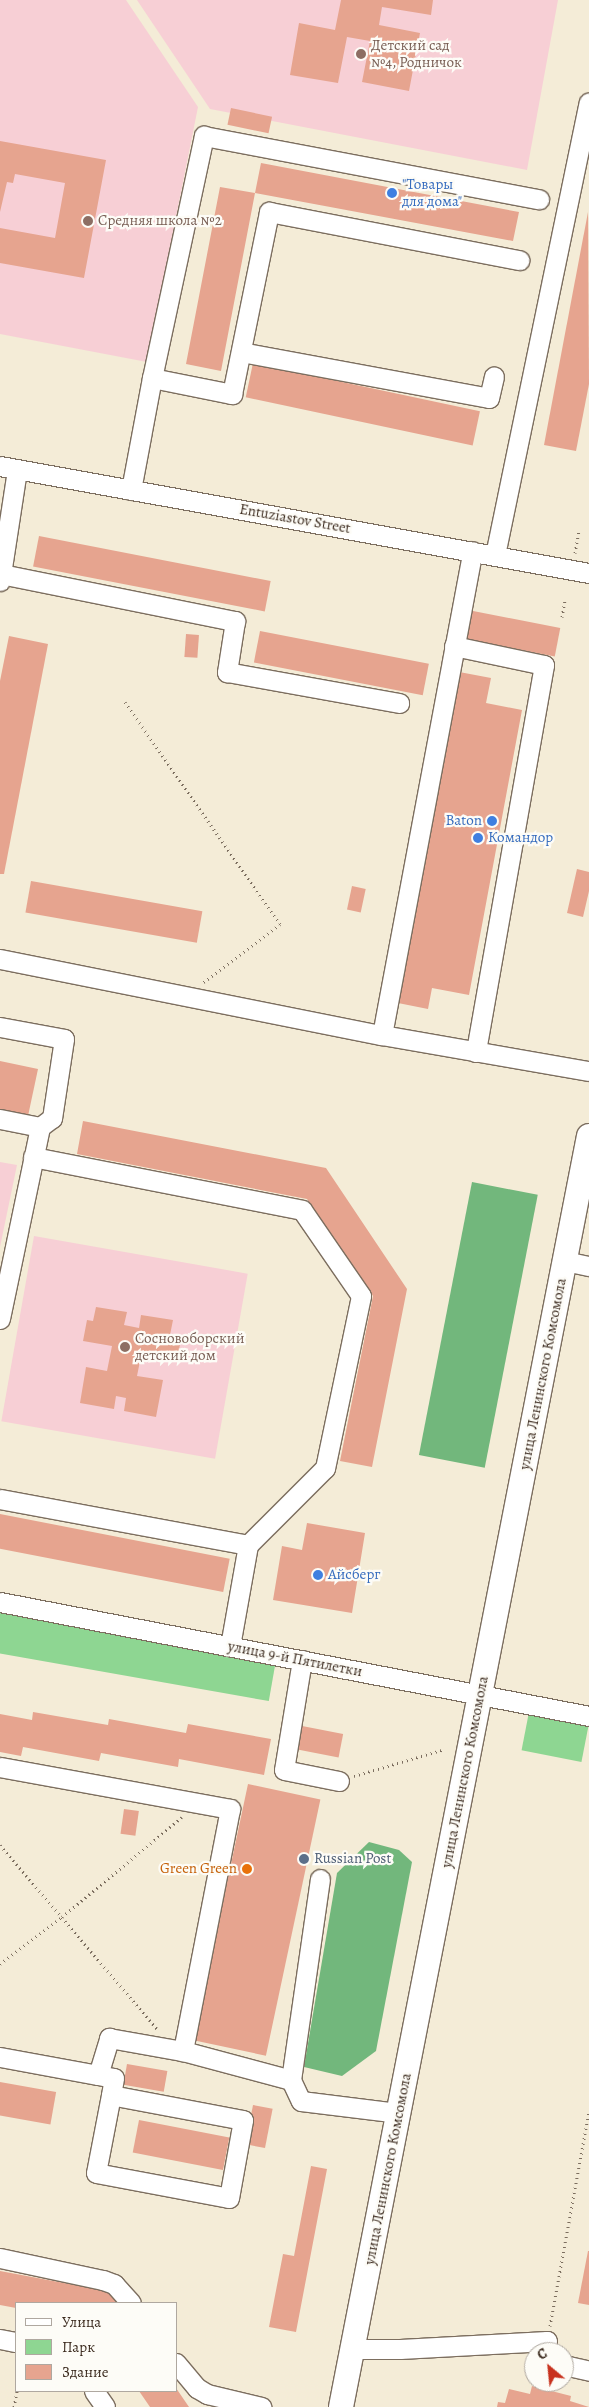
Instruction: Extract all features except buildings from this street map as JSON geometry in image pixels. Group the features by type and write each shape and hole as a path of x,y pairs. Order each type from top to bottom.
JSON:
{"main road":[{"name":"улица Ленинского Комсомола","path":"341,2407 589,1136"}],"street":[{"path":"496,555 589,103"},
{"path":"132,490 152,378 204,136 539,199"},
{"path":"152,378 232,394 269,212 519,260"},
{"path":"241,352 489,398 494,377"},
{"path":"8,468 1,578 235,621 227,672 399,703"},
{"name":"Entuziastov Street","path":"8,468 589,573"},
{"path":"382,1035 454,646 474,551"},
{"path":"454,646 544,665 476,1052"},
{"path":"0,959 382,1035 589,1071"},
{"path":"0,1027 64,1039 52,1118 40,1127 0,1320"},
{"path":"0,1119 40,1127"},
{"path":"33,1157 302,1210 361,1296 325,1468 248,1545 230,1646"},
{"path":"565,1261 589,1266"},
{"path":"0,1499 248,1545"},
{"name":"улица 9-й Пятилетки","path":"0,1602 589,1716"},
{"path":"302,1660 284,1770 339,1781"},
{"path":"0,1768 230,1808 179,2050"},
{"path":"320,1879 291,2080 301,2101 399,2113"},
{"path":"98,2075 110,2038 179,2050 291,2080"},
{"path":"0,2057 114,2078 96,2174 229,2198 244,2120 111,2095"},
{"path":"0,2258 104,2280 114,2284 130,2302"},
{"path":"0,2339 15,2342"},
{"path":"352,2349 524,2346"},
{"path":"178,2366 196,2388 207,2394 261,2407"},
{"path":"574,2367 589,2371"},
{"path":"95,2392 105,2407"}],"path":[{"path":"574,554 579,531"},
{"path":"562,616 565,600"},
{"path":"125,702 280,924 186,996"},
{"path":"339,1781 442,1750"},
{"path":"0,1964 62,1918 198,1803"},
{"path":"0,1845 179,2050"},
{"path":"547,2342 589,2112"},
{"path":"14,2407 16,2392"}],"shaded area":[{"name":"Средняя школа №2","path":"0,0 126,0 198,107 147,362 0,334"},
{"name":"Детский сад №4, Родничок","path":"137,0 558,0 527,170 210,109"},
{"path":"0,1162 17,1165 0,1247"},
{"name":"Сосновоборский детский дом","path":"34,1236 248,1274 215,1459 1,1421"}],"green space":[{"path":"472,1182 538,1195 485,1468 419,1455"},
{"path":"0,1613 276,1662 269,1701 0,1654"},
{"path":"529,1712 589,1724 581,1762 522,1750"},
{"path":"369,1842 399,1850 412,1862 376,2051 342,2076 304,2067 337,1873"}],"place":[{"name":"Детский сад №4, Родничок","path":"361,54"},
{"name":"\"Товары для дома\"","path":"392,193"},
{"name":"Средняя школа №2","path":"88,221"},
{"name":"Baton","path":"492,821"},
{"name":"Командор","path":"478,838"},
{"name":"Сосновоборский детский дом","path":"125,1347"},
{"name":"Айсберг","path":"318,1575"},
{"name":"Russian Post","path":"304,1859"},
{"name":"Green Green","path":"247,1869"}]}
